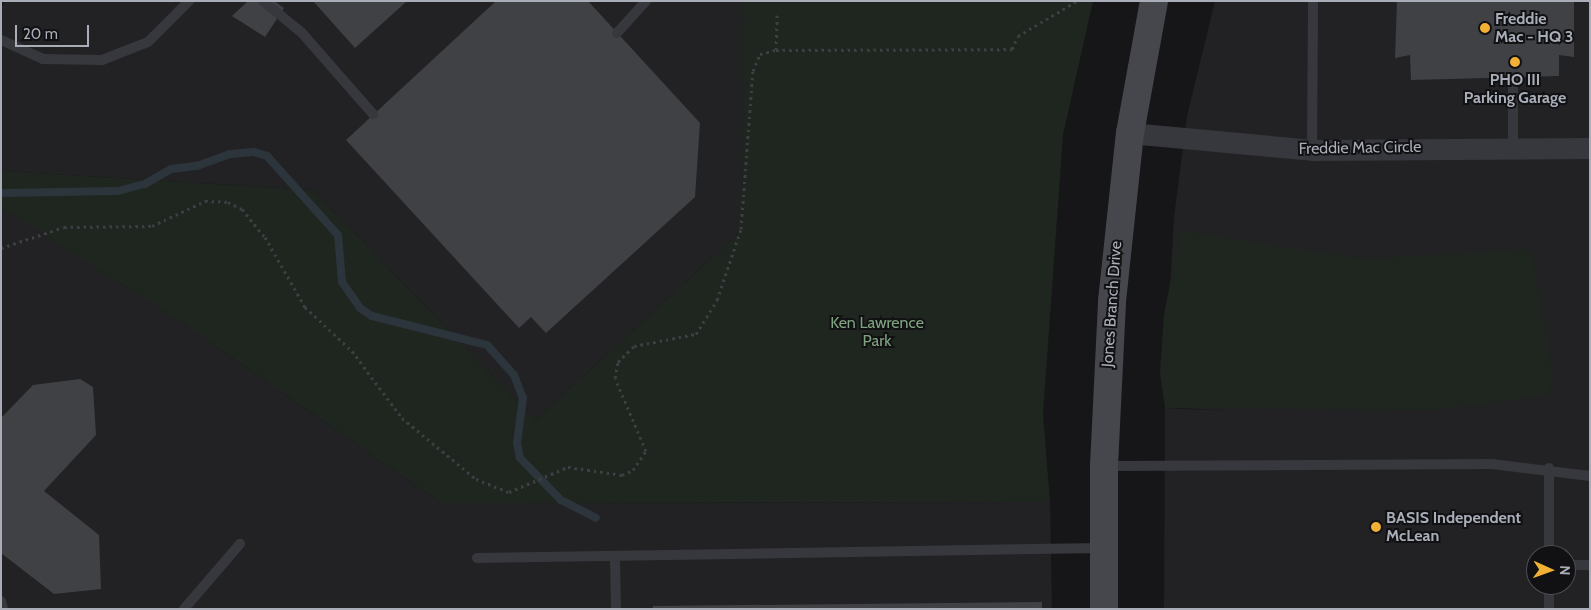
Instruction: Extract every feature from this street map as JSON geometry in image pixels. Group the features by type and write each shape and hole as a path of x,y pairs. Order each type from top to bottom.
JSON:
{"main road":[{"name":"Jones Branch Drive","path":"1104,609 1104,466 1112,300 1130,133 1154,1"}],"street":[{"name":"Freddie Mac Circle","path":"1130,133 1312,150 1590,148"}],"lane":[{"path":"1,40 43,59 102,60 148,42 189,1"},
{"path":"263,1 302,33 373,114"},
{"path":"617,33 646,1"},
{"path":"1312,150 1313,1"},
{"path":"1513,77 1513,150"},
{"path":"1104,466 1549,468 1590,476"},
{"path":"1549,468 1549,545"},
{"path":"184,609 240,544"},
{"path":"477,558 1104,548"},
{"path":"615,556 616,609"},
{"path":"1576,565 1590,565"},
{"path":"1549,595 1549,609"},
{"path":"1,601 3,609"}],"path":[{"path":"1,248 64,227 152,226 206,201 228,202 242,209 279,256 305,308 352,351 412,429 476,479 509,492 528,486 553,472 568,467 622,475 639,464 646,451 643,439 616,378 618,362 634,346 696,334 717,300 741,230 753,70 760,54 776,50 1012,49 1018,36 1077,1"},
{"path":"776,50 777,15"}],"shaded area":[{"path":"5,1 744,1 742,230 536,420 313,190 1,171 1,9"},
{"path":"1215,1 1590,1 1590,609 1164,609 1165,408 1233,411 1165,407 1164,393 1174,217 1187,116"},
{"path":"1,206 181,322 441,503 1050,502 1052,609 1,609"}],"green space":[{"name":"Ken Lawrence Park","path":"743,1 1093,1 1063,135 1043,413 1050,502 441,503 181,322 1,207 1,171 313,190 536,420 742,230"},
{"path":"1180,231 1365,259 1531,249 1553,375 1549,395 1435,410 1165,408 1160,373 1164,315"}],"building":[{"path":"248,1 274,1 284,8 265,37 232,16"},
{"path":"313,1 407,1 355,48"},
{"path":"496,1 588,1 700,123 695,197 546,333 531,317 519,328 346,140"},
{"name":"Freddie Mac - HQ 3","path":"1397,1 1574,1 1574,57 1559,55 1559,76 1411,80 1410,55 1395,58"},
{"path":"80,379 93,387 96,435 44,491 99,535 101,589 54,594 1,553 1,418 33,385"},
{"path":"1042,602 1042,609 653,609 653,606"}],"waterway":[{"path":"1,193 118,191 145,184 171,169 197,166 230,154 254,152 267,156 338,235 342,282 360,308 372,316 487,345 514,375 523,398 517,443 520,458 561,500 596,518"}],"place":[{"name":"Freddie Mac - HQ 3","path":"1485,28"},
{"name":"PHO III Parking Garage","path":"1515,62"},
{"name":"BASIS Independent McLean","path":"1376,527"}]}
